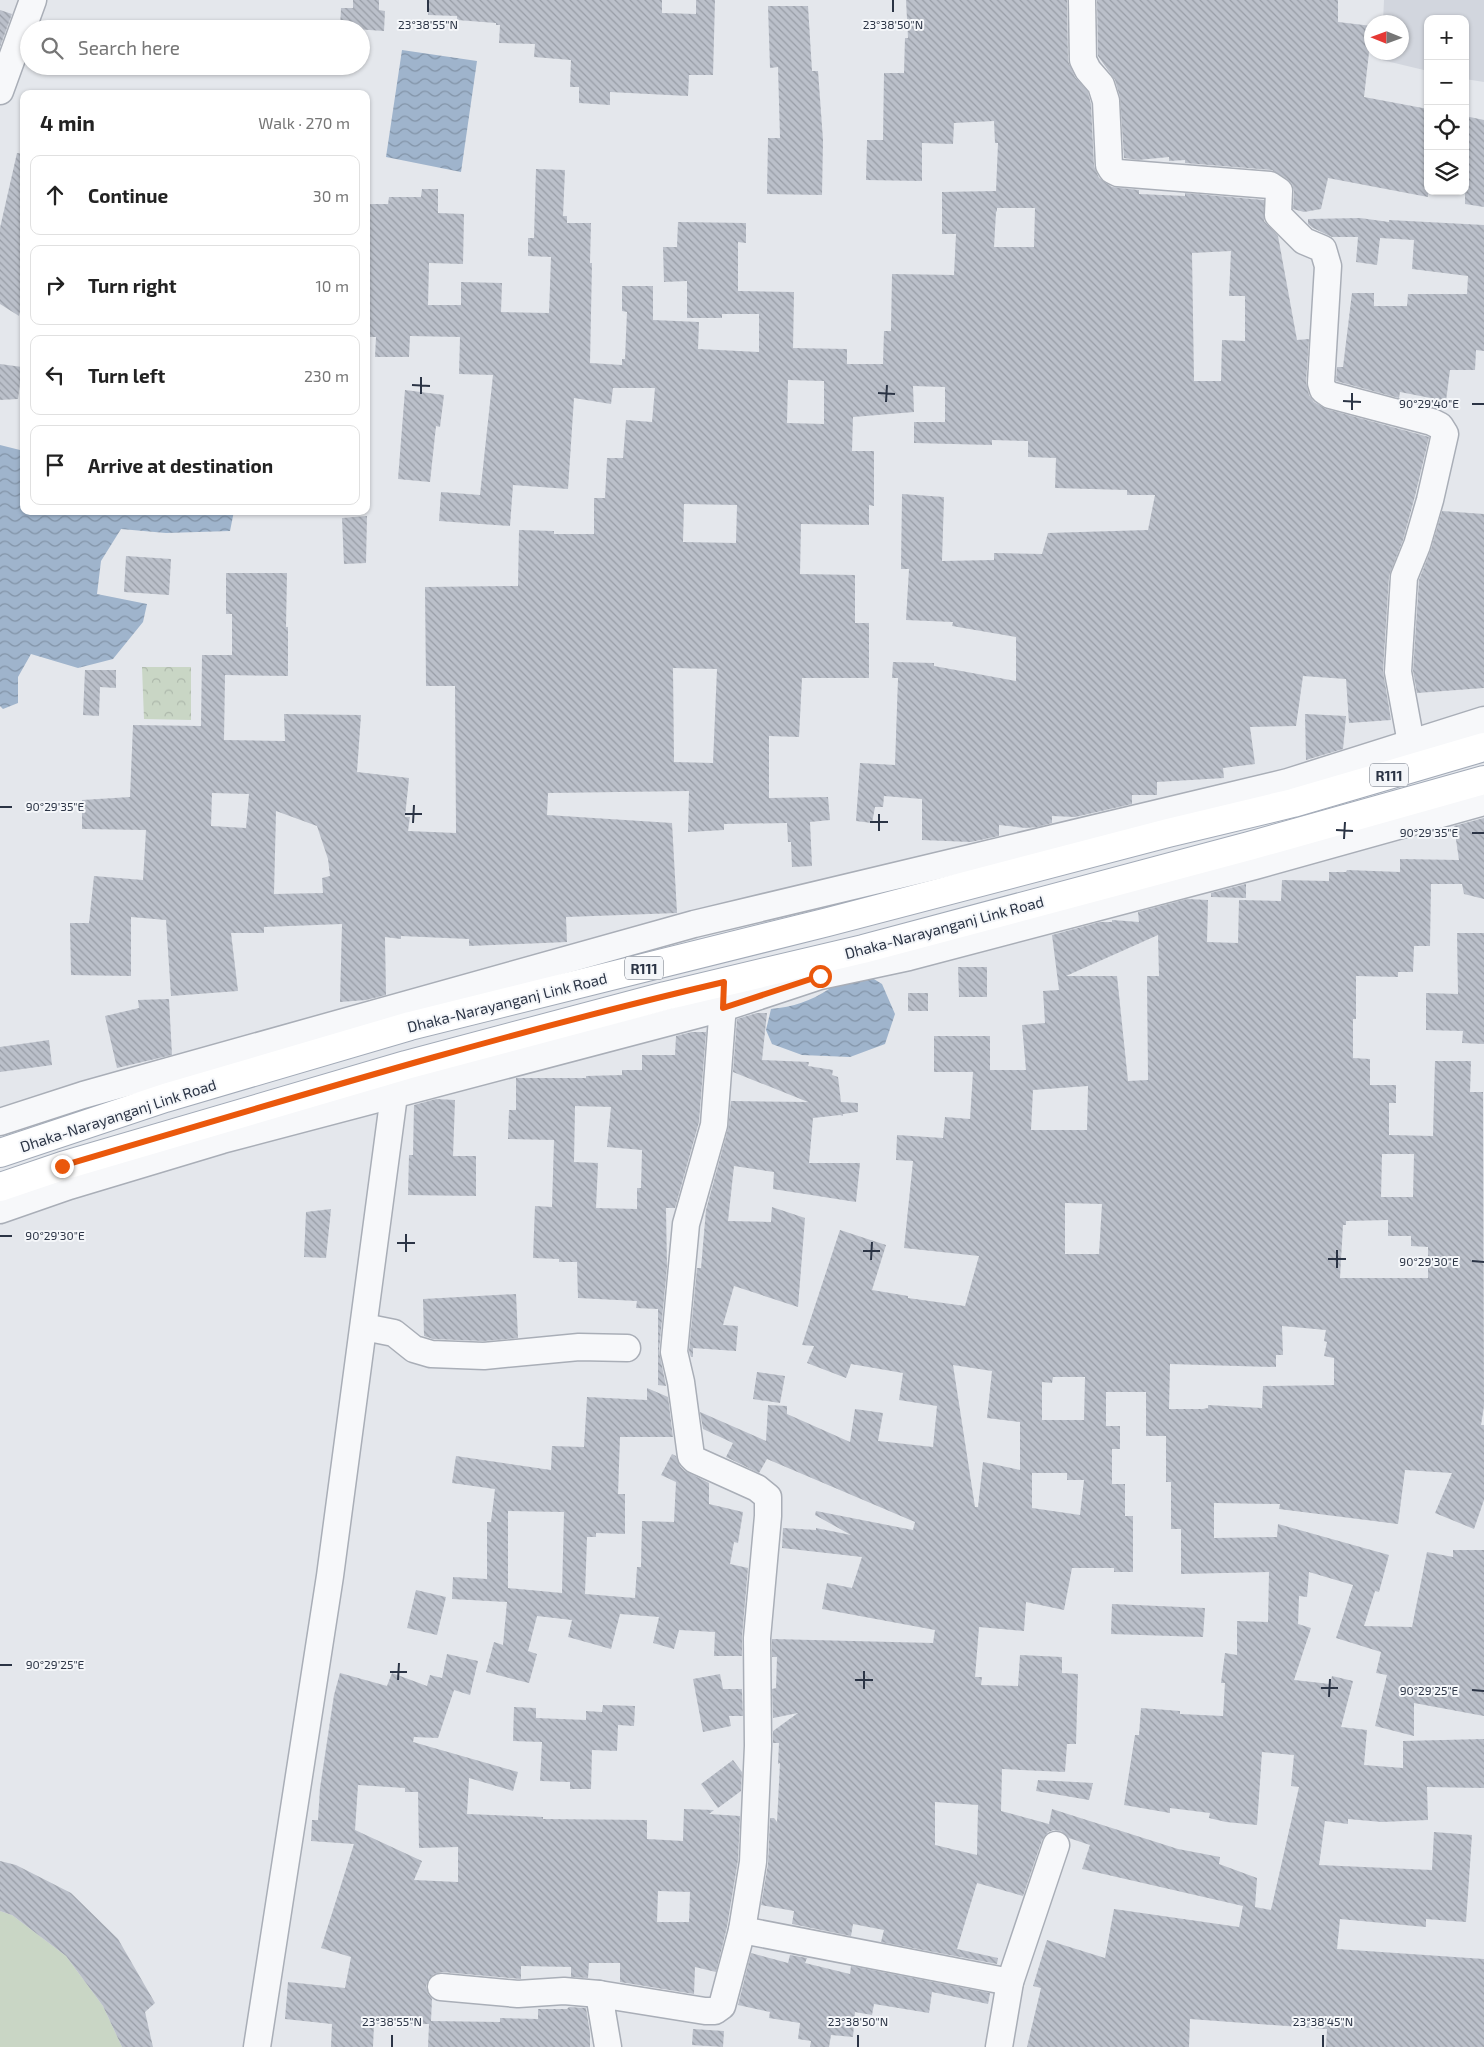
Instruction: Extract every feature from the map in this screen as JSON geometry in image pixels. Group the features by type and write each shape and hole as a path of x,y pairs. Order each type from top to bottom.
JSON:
{"main road":[{"name":"Dhaka-Narayanganj Link Road","path":"0,1154 165,1098 410,1026 828,922 1159,835 1237,805 1294,803 1484,748"},
{"name":"Dhaka-Narayanganj Link Road","path":"0,1187 72,1163 406,1065 665,996 724,995 864,949 1252,856 1300,831 1484,780"}],"street":[{"path":"26,20 33,0"},
{"path":"1082,0 1083,60 1101,86 1106,101 1109,165 1112,170 1118,173 1270,185 1279,191 1278,214 1304,241 1323,249 1328,266 1321,383 1324,390 1330,396 1432,422 1440,426 1445,434 1430,500 1417,545 1404,577 1398,672 1411,743"},
{"path":"0,91 20,36"},
{"path":"0,1122 82,1095 694,924 1237,805 1288,782 1484,720"},
{"path":"1252,856 1484,802"},
{"path":"0,1210 69,1186 212,1143 394,1095 724,995 714,1125 686,1224 674,1352 681,1382 691,1456 695,1460 757,1488 768,1497 757,1638 758,1746 753,1862 742,1930 722,2006 714,2011 599,1994 564,1991 518,1994 441,1987"},
{"path":"257,2047 330,1576 394,1095"},
{"path":"364,1327 394,1333 414,1349 431,1354 484,1356 579,1347 627,1348"},
{"path":"999,2047 1010,1982 1056,1845"},
{"path":"742,1930 1010,1982"},
{"path":"599,1994 608,2047"}],"shaded area":[{"path":"1384,0 1484,0 1484,82 1469,80 1469,15 1424,15 1424,70 1382,60 1409,60 1409,15 1383,15"}],"green space":[{"path":"142,667 191,667 191,720 144,719"},
{"path":"0,1911 12,1915 66,1956 103,2006 122,2047 0,2047"}],"water":[{"path":"402,50 477,61 461,172 386,157"},
{"path":"0,445 20,450 20,515 233,515 230,531 166,533 121,529 101,561 97,594 147,604 143,622 113,659 78,668 31,654 18,677 18,703 3,709 0,706"},
{"path":"864,973 882,984 895,1014 885,1044 850,1057 802,1055 772,1044 766,1030 771,1009 787,1007 815,997 829,989 832,975"}],"building":[{"path":"353,0 379,0 379,10 385,11 384,31 370,30 370,20 340,20 341,8 353,8"},
{"path":"428,0 662,0 662,13 696,14 696,0 715,0 713,75 689,75 688,96 610,92 610,105 579,103 579,87 570,87 571,60 534,57 535,44 499,43 500,25 496,25 496,23 457,20 457,16 428,15"},
{"path":"906,0 1067,0 1068,61 1075,77 1088,92 1091,104 1094,166 1099,178 1112,187 1139,190 1139,194 1185,196 1185,193 1264,200 1264,221 1278,236 1297,340 1309,339 1306,382 1309,395 1314,402 1326,409 1429,437 1403,540 1389,576 1383,671 1391,720 1349,723 1346,679 1303,676 1296,726 1250,727 1255,764 1223,768 1224,778 1157,782 1157,795 1132,795 1132,804 1075,817 1052,816 1052,823 1037,827 1026,828 999,825 999,836 971,842 922,840 922,799 884,796 883,807 875,807 872,823 856,821 860,763 895,765 898,678 892,678 893,662 934,663 934,666 1016,681 1016,637 952,626 953,622 906,620 909,569 901,569 902,494 944,497 942,561 994,560 994,553 1042,554 1048,533 1148,530 1155,495 1127,495 1127,490 1055,488 1056,458 1028,457 1028,441 992,440 992,445 914,443 914,422 945,422 945,387 913,386 914,412 853,417 852,451 874,451 874,506 869,505 869,525 801,524 800,574 855,575 855,623 869,623 869,678 802,678 799,737 769,736 769,798 828,797 830,820 810,822 812,866 792,867 791,842 788,842 787,823 724,824 724,830 688,832 689,791 548,793 547,815 672,823 677,913 566,917 567,942 469,946 469,939 401,936 401,939 385,937 386,995 366,1000 340,1002 342,924 264,927 264,933 231,933 238,991 171,996 166,920 131,917 131,976 71,975 70,923 89,923 94,876 143,880 146,830 82,829 82,800 130,797 133,725 201,726 202,655 232,655 232,614 226,614 226,573 287,573 286,627 288,627 288,676 225,675 224,740 285,741 284,714 361,715 357,772 409,778 405,817 410,817 408,831 456,833 455,686 426,686 425,587 518,586 519,530 554,531 554,534 594,534 594,498 605,498 607,458 623,458 626,420 652,422 655,388 613,388 611,404 574,398 568,489 513,485 510,526 439,521 441,492 480,495 493,375 459,374 460,337 410,336 409,357 375,357 376,337 370,337 370,204 388,204 389,197 421,197 422,189 438,189 438,213 464,214 463,264 429,263 428,305 461,305 461,282 502,283 501,312 549,313 551,257 528,256 528,238 534,238 536,169 565,170 563,216 567,216 567,223 591,223 590,363 622,365 622,359 625,359 627,312 622,311 622,286 653,286 653,320 699,322 698,349 759,352 759,314 722,314 722,318 687,318 687,281 664,282 663,247 677,247 678,222 746,223 746,243 738,242 738,291 794,292 793,348 847,349 847,364 883,364 884,331 891,331 892,274 954,275 956,234 942,234 942,192 996,191 998,143 995,143 994,121 954,123 953,144 922,143 922,181 866,180 867,140 883,140 884,73 904,73 905,38 908,38","holes":["997,208 1035,208 1034,247 994,247","1231,251 1229,296 1245,296 1245,341 1222,340 1221,381 1194,381 1192,253","788,380 824,381 824,424 787,423","684,504 737,505 736,543 683,542","673,668 717,669 713,763 674,762","212,793 249,794 246,828 211,826","276,811 317,826 328,859 330,876 322,878 323,893 274,894"]},
{"path":"1097,0 1338,0 1338,22 1364,25 1364,60 1368,60 1364,97 1424,108 1424,195 1428,195 1428,197 1328,178 1321,209 1304,212 1293,209 1294,192 1292,184 1272,170 1185,163 1185,160 1169,161 1169,157 1138,160 1124,158 1120,97 1115,80 1098,56"},
{"path":"768,6 808,6 812,71 818,71 823,140 822,195 767,194 768,138 780,138 778,67 770,68"},
{"path":"0,10 12,14 0,47"},
{"path":"1469,117 1484,120 1484,207 1465,204 1465,195 1469,195"},
{"path":"17,153 20,153 19,316 0,304 0,228"},
{"path":"1360,218 1389,222 1389,220 1484,225 1484,351 1476,350 1475,370 1450,370 1446,401 1400,392 1399,398 1336,381 1337,367 1343,367 1352,293 1374,293 1374,306 1407,306 1408,294 1467,294 1468,276 1412,269 1414,240 1380,238 1377,265 1356,262 1358,237 1332,237 1308,224 1308,219"},
{"path":"0,364 20,367 18,399 0,400"},
{"path":"405,390 444,395 440,427 436,426 430,482 398,479"},
{"path":"1442,511 1484,514 1484,688 1417,693 1413,671 1419,580 1431,549"},
{"path":"367,516 366,563 344,564 342,518"},
{"path":"126,556 171,559 169,595 124,592"},
{"path":"85,670 116,670 116,688 100,687 99,716 83,715"},
{"path":"1305,714 1346,716 1343,749 1306,760"},
{"path":"1484,818 1484,899 1464,894 1462,884 1431,884 1430,946 1414,946 1413,972 1398,972 1398,977 1356,976 1356,1019 1353,1019 1353,1058 1370,1059 1370,1085 1396,1085 1396,1103 1389,1103 1389,1135 1433,1136 1435,1061 1471,1061 1470,1092 1483,1092 1484,1406 1481,1425 1484,1425 1484,1500 1474,1529 1435,1513 1452,1473 1405,1470 1398,1524 1279,1509 1280,1504 1214,1503 1214,1538 1277,1537 1278,1524 1389,1555 1379,1592 1375,1591 1364,1626 1412,1627 1427,1552 1453,1557 1453,1550 1484,1550 1484,1716 1414,1703 1414,1736 1375,1726 1387,1675 1376,1673 1381,1652 1336,1638 1353,1585 1309,1572 1307,1597 1299,1596 1298,1624 1311,1628 1294,1680 1330,1684 1332,1676 1353,1681 1341,1727 1367,1730 1364,1765 1403,1768 1403,1741 1484,1739 1484,1788 1427,1787 1428,1820 1382,1822 1348,1819 1348,1824 1325,1821 1319,1865 1432,1870 1434,1832 1472,1835 1466,1922 1426,1919 1426,1927 1340,1919 1337,1949 1484,1959 1484,2047 1326,2047 1327,2029 1190,2019 1189,2047 1027,2047 1041,1988 1033,1986 1047,1940 1105,1958 1114,1909 1239,1927 1243,1906 1082,1869 1090,1845 1069,1838 1061,1831 1054,1830 1048,1832 1042,1840 1023,1896 977,1883 957,1949 998,1958 997,1964 881,1942 884,1930 853,1924 851,1936 792,1924 794,1911 761,1905 768,1864 770,1818 774,1818 777,1822 780,1763 778,1764 779,1743 773,1743 773,1731 798,1713 773,1718 772,1689 776,1688 777,1657 772,1657 772,1639 933,1643 935,1630 822,1609 827,1583 852,1588 862,1557 782,1548 783,1528 816,1530 816,1528 851,1535 815,1515 816,1511 913,1530 915,1522 767,1459 759,1473 726,1457 733,1443 703,1429 700,1412 766,1441 768,1405 787,1406 787,1414 850,1442 855,1409 883,1413 878,1441 933,1447 937,1406 899,1400 903,1373 851,1364 846,1378 807,1363 814,1346 802,1345 840,1230 886,1245 872,1290 908,1296 908,1298 965,1306 979,1256 904,1248 913,1161 896,1160 897,1135 943,1138 945,1117 970,1119 973,1072 934,1072 934,1036 990,1036 990,1070 1026,1070 1022,1025 1045,1023 1043,991 1059,990 1052,935 1100,922 1112,922 1112,920 1139,922 1138,912 1187,899 1208,900 1207,942 1238,943 1239,900 1281,901 1282,880 1329,881 1329,872 1346,872 1347,870 1400,872 1400,859 1459,860 1454,826","holes":["1158,935 1159,976 1147,976 1148,1080 1128,1081 1117,976 1066,976","1088,1086 1087,1130 1031,1130 1033,1090","1382,1154 1414,1154 1413,1197 1381,1197","1065,1203 1102,1204 1099,1254 1065,1254","1388,1220 1388,1236 1411,1236 1411,1246 1428,1247 1428,1278 1340,1278 1343,1225 1346,1225 1346,1221","1282,1326 1326,1330 1324,1341 1327,1342 1324,1356 1334,1358 1334,1385 1263,1386 1262,1408 1208,1405 1208,1408 1203,1409 1169,1409 1170,1364 1276,1367 1276,1355 1283,1355","953,1365 992,1371 987,1418 1020,1422 1020,1470 983,1462 978,1507 975,1507","1053,1377 1085,1377 1084,1420 1042,1420 1042,1382 1052,1383","1106,1392 1146,1392 1146,1436 1166,1436 1166,1482 1171,1482 1171,1529 1181,1529 1181,1574 1269,1572 1268,1622 1237,1621 1237,1655 1225,1653 1221,1683 1225,1683 1223,1716 1180,1714 1180,1711 1141,1708 1139,1735 1135,1735 1124,1805 1170,1813 1170,1808 1210,1813 1209,1818 1226,1822 1257,1825 1262,1752 1294,1755 1291,1786 1299,1787 1271,1910 1255,1907 1257,1878 1219,1864 1220,1857 1178,1849 1052,1809 1049,1824 1001,1811 1002,1769 1065,1772 1067,1744 1076,1744 1078,1674 1062,1673 1062,1657 1020,1655 1018,1686 981,1685 982,1677 975,1677 979,1627 1024,1631 1026,1602 1064,1610 1072,1568 1114,1568 1114,1572 1133,1572 1133,1516 1125,1516 1125,1484 1112,1484 1112,1449 1120,1449 1120,1426 1106,1426","1032,1473 1067,1473 1067,1480 1084,1480 1080,1515 1032,1508","935,1802 978,1805 977,1855 935,1845"]},
{"path":"1246,884 1246,898 1211,897 1211,893"},
{"path":"1457,933 1484,933 1484,1044 1462,1043 1463,1031 1426,1030 1426,993 1458,994"},
{"path":"958,967 987,967 987,997 959,997"},
{"path":"908,993 928,993 928,1011 908,1011"},
{"path":"169,999 172,1055 117,1068 105,1016 139,1008 138,1000"},
{"path":"757,1013 767,1013 762,1060 809,1062 808,1066 833,1070 832,1075 838,1077 841,1102 858,1103 858,1112 843,1114 843,1116 813,1118 809,1163 860,1163 856,1202 773,1189 774,1172 734,1166 728,1221 771,1222 772,1207 805,1218 798,1307 734,1286 723,1325 738,1326 736,1351 693,1348 693,1357 691,1357 689,1351 697,1268 701,1268 706,1210 728,1129 731,1101 808,1102 733,1072 737,1019"},
{"path":"692,1032 706,1032 699,1122 675,1208 666,1208 667,1267 659,1351 666,1386 658,1385 658,1309 636,1308 637,1301 578,1298 577,1262 559,1262 559,1259 533,1258 535,1206 552,1207 554,1140 508,1139 509,1110 516,1110 516,1078 586,1078 586,1076 622,1075 622,1070 642,1070 642,1055 675,1055 676,1036","holes":["575,1106 611,1107 607,1147 642,1150 641,1188 637,1188 637,1209 596,1208 598,1163 574,1162"]},
{"path":"49,1040 52,1065 0,1072 0,1047"},
{"path":"436,1099 455,1100 453,1156 476,1156 476,1196 408,1195 409,1155 413,1155 414,1105"},
{"path":"331,1209 326,1258 304,1257 306,1212"},
{"path":"516,1294 518,1338 484,1341 433,1339 424,1336 423,1299"},
{"path":"757,1372 785,1376 780,1403 753,1399"},
{"path":"647,1388 668,1397 673,1437 620,1437 618,1494 625,1494 625,1534 596,1533 596,1537 587,1537 585,1594 635,1598 637,1567 641,1567 642,1521 674,1522 676,1482 661,1475 672,1454 676,1456 680,1466 685,1471 709,1483 709,1504 743,1512 738,1543 734,1542 730,1564 748,1568 742,1656 714,1656 715,1632 679,1630 674,1649 653,1643 659,1617 620,1614 611,1649 568,1637 572,1620 537,1616 528,1651 537,1654 529,1683 486,1672 494,1642 503,1645 507,1602 452,1599 453,1577 487,1579 487,1522 491,1522 495,1489 452,1483 456,1456 551,1470 552,1446 584,1447 587,1397 647,1400","holes":["508,1511 564,1512 562,1593 508,1588"]},
{"path":"416,1590 446,1597 437,1635 407,1628"},
{"path":"1112,1604 1205,1608 1203,1637 1111,1634"},
{"path":"447,1654 478,1661 470,1695 454,1690 438,1738 414,1737 413,1742 518,1772 513,1791 469,1778 467,1814 543,1817 543,1819 647,1820 647,1839 683,1841 684,1809 714,1810 709,1814 740,1816 738,1860 727,1927 716,1972 695,1967 694,1994 620,1982 620,1963 589,1963 588,1978 571,1977 571,1967 521,1966 521,1979 442,1972 434,1974 426,1986 428,1994 432,1999 431,2021 500,2022 500,2018 538,2019 538,2009 586,2008 590,2047 428,2047 429,2024 374,2024 373,2047 331,2047 332,2024 285,2019 288,1982 345,1988 351,1957 321,1948 354,1844 311,1841 312,1820 318,1820 320,1788 334,1695 340,1673 387,1686 392,1673 427,1686 430,1675 442,1678","holes":["358,1785 405,1788 405,1792 418,1792 419,1848 458,1847 458,1882 414,1880 422,1861 355,1830","658,1891 690,1892 689,1922 657,1922"]},
{"path":"720,1674 723,1689 742,1689 743,1716 729,1716 731,1726 703,1732 693,1679"},
{"path":"603,1705 635,1706 634,1726 618,1725 617,1751 592,1750 591,1789 570,1789 570,1782 540,1781 542,1742 513,1741 514,1707 536,1708 536,1718 586,1720 586,1711 602,1712"},
{"path":"733,1760 742,1772 741,1791 718,1808 701,1784"},
{"path":"1038,1780 1093,1783 1089,1800 1036,1791"},
{"path":"0,1861 16,1865 71,1893 118,1939 155,2003 145,2012 153,2047 122,2047 103,2006 66,1956 12,1915 0,1911"},
{"path":"751,1953 788,1963 790,1955 807,1958 805,1963 850,1974 851,1966 990,1993 988,2004 932,1992 929,2013 874,2004 872,2015 855,2012 853,2037 831,2035 829,2047 810,2047 811,2041 798,2039 800,2023 769,2018 770,2012 738,2005"},
{"path":"693,2029 724,2031 723,2047 692,2045"}],"route":[{"path":"62,1166 406,1065 665,996 724,982 723,1008 820,976"}]}
